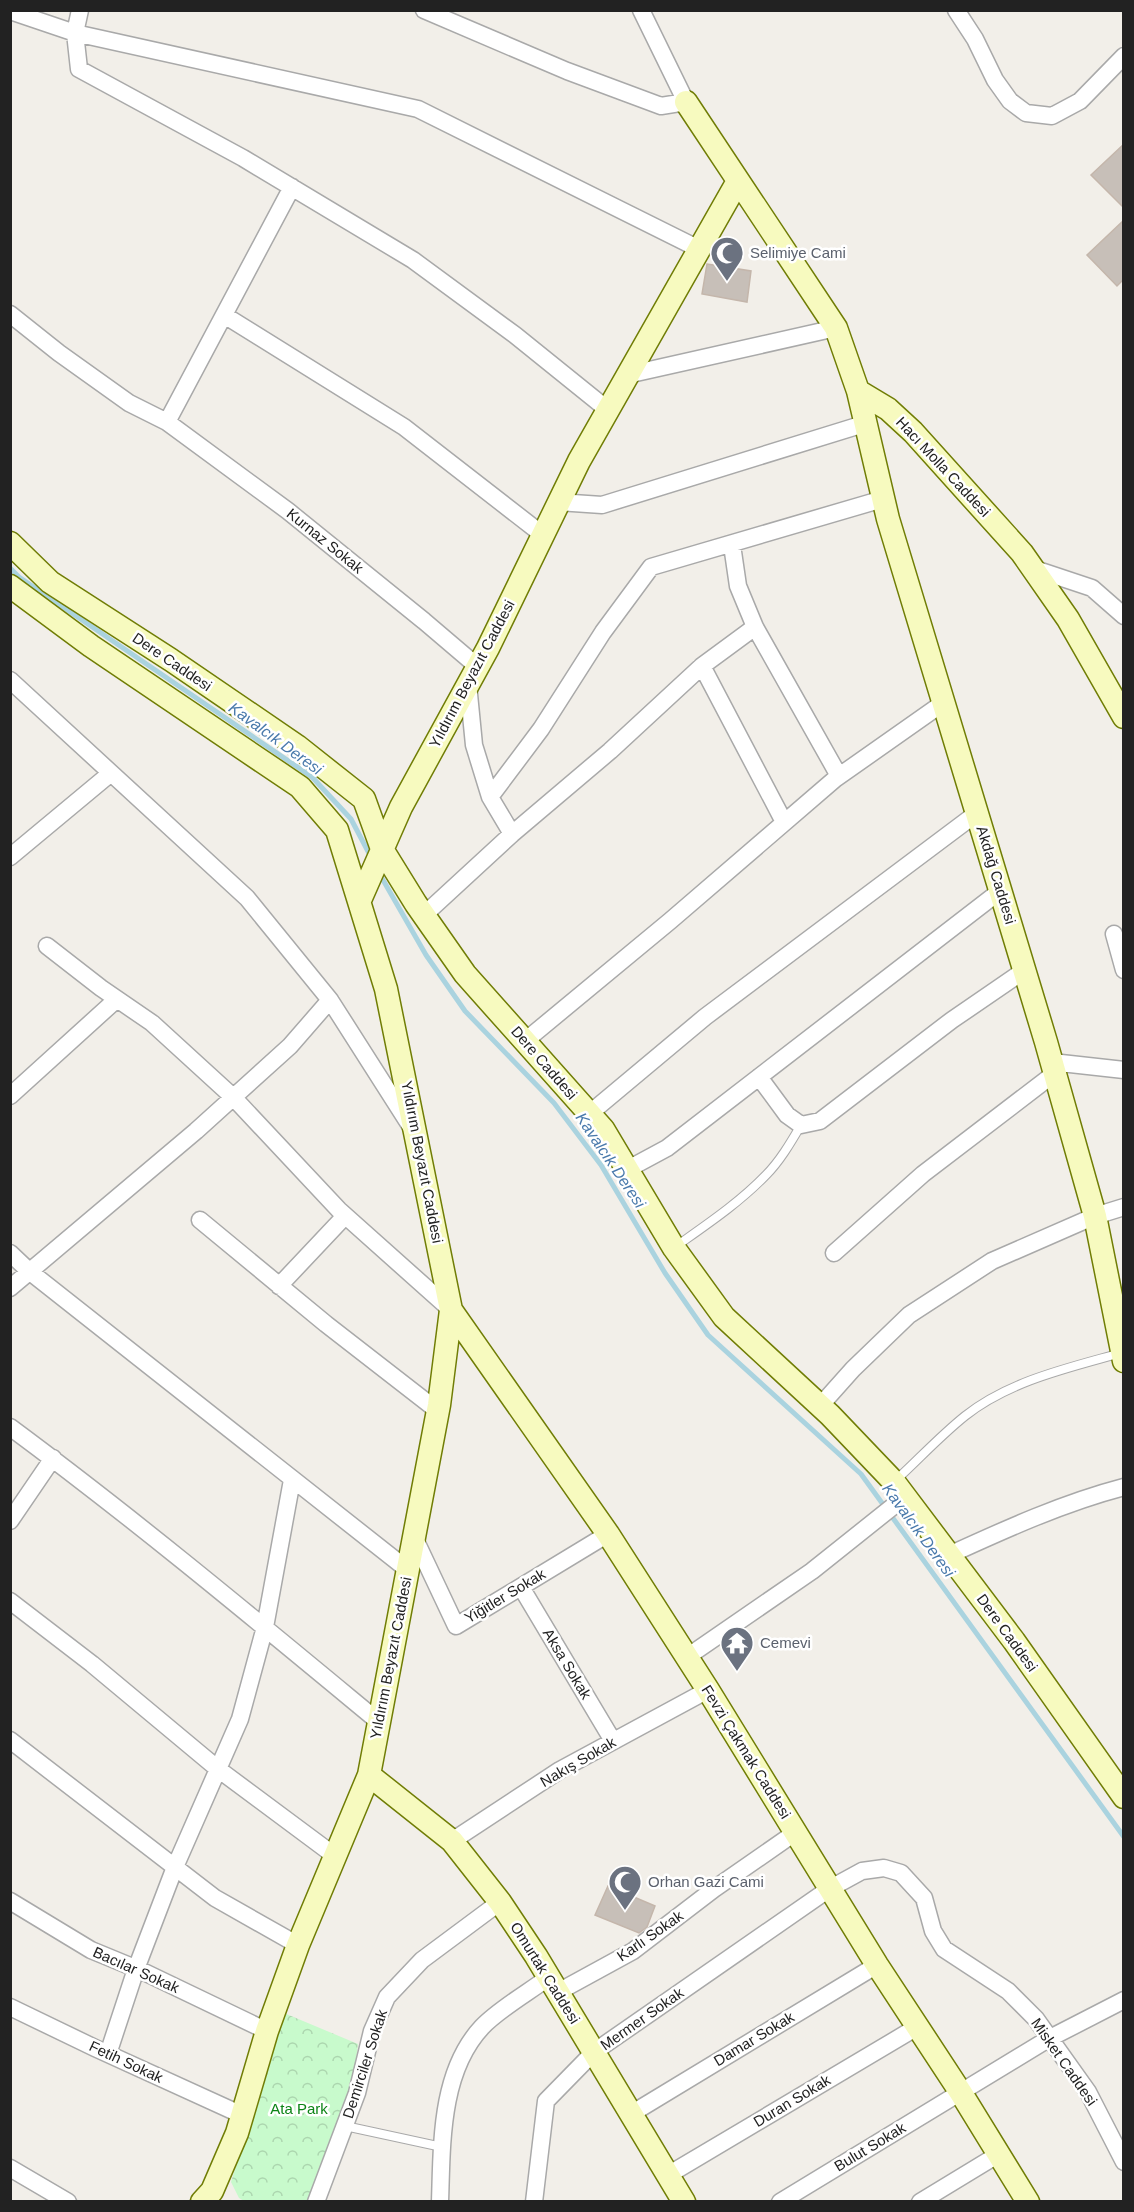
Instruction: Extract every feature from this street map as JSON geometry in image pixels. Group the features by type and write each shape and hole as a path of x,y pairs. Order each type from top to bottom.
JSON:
{"street":[{"path":"80,10 75,33 79,69 243,158 413,260 515,335 608,410"},
{"path":"424,10 567,71 661,106 686,102"},
{"path":"641,10 686,102 836,328 858,391"},
{"path":"956,10 975,39 995,80 1010,101 1026,112 1052,116 1080,101 1124,56"},
{"path":"10,11 75,33 418,109 699,249"},
{"name":"Yıldırım Beyazıt Caddesi","path":"214,2198 237,2133 267,2031 298,1945 369,1775 438,1411 451,1310 386,989 360,900 401,807 473,675 558,502 627,375 738,181"},
{"path":"167,422 292,187"},
{"name":"Kurnaz Sokak","path":"10,314 59,353 129,403 167,422 288,511 424,621 473,675"},
{"path":"224,315 404,427 543,535"},
{"path":"627,375 836,328"},
{"name":"Akdağ Caddesi","path":"858,391 888,519 1024,970 1095,1216 1123,1357"},
{"name":"Hacı Molla Caddesi","path":"858,391 888,409 912,432 1035,569 1068,618 1124,717"},
{"path":"558,502 602,505 867,423"},
{"path":"490,797 541,729 603,632 651,567 884,499"},
{"name":"Dere Caddesi","path":"10,543 54,585 171,660 297,746 364,799 382,849 465,974 603,1129 674,1248 724,1317 820,1406 950,1555 1124,1797"},
{"path":"732,545 738,586 755,627 839,776"},
{"path":"1035,569 1092,588 1124,616"},
{"path":"35,605 54,585"},
{"path":"10,586 91,646 300,787 337,830 360,900"},
{"path":"424,915 512,834 610,751 702,666 755,627"},
{"path":"702,666 784,822"},
{"path":"473,675 474,745 490,797 512,834"},
{"path":"10,680 248,898 330,1000 416,1136"},
{"path":"525,1041 670,921 839,776 943,703"},
{"path":"10,857 111,773"},
{"path":"589,1114 705,1017 977,813"},
{"path":"628,1169 668,1148 1000,891"},
{"path":"1114,934 1124,970"},
{"path":"47,946 152,1023 233,1097 345,1216 451,1310"},
{"path":"759,1077 786,1115 801,1125 820,1121 952,1020 1024,970"},
{"path":"10,1096 117,999"},
{"path":"10,1288 290,1046 330,1000"},
{"path":"834,1253 923,1174 1053,1068 1124,1070"},
{"path":"820,1406 853,1369 909,1315 992,1261 1095,1216 1124,1207"},
{"path":"279,1286 345,1216"},
{"path":"200,1220 279,1286 438,1411"},
{"path":"10,1253 29,1271 408,1570"},
{"name":"Fevzi Çakmak Caddesi","path":"451,1310 608,1534 1028,2202"},
{"path":"10,1427 53,1458 265,1627 379,1722"},
{"path":"10,1521 53,1458"},
{"path":"108,2054 136,1969 175,1867 240,1719 265,1627 292,1480"},
{"path":"950,1555 1032,1517 1096,1494 1124,1487"},
{"path":"687,1657 812,1571 863,1531 898,1494"},
{"name":"Yiğitler Sokak","path":"414,1538 456,1626 608,1534"},
{"name":"Aksa Sokak","path":"521,1587 613,1741"},
{"path":"10,1601 92,1664 218,1769 335,1856"},
{"name":"Nakış Sokak","path":"452,1841 560,1770 708,1690"},
{"path":"10,1740 214,1898 298,1945"},
{"name":"Omurtak Caddesi","path":"369,1775 452,1841 500,1902 684,2202"},
{"name":"Karlı Sokak","path":"440,2202 442,2146 451,2085 464,2049 484,2025 553,1985 633,1951 714,1889 796,1832"},
{"name":"Misket Caddesi","path":"830,1889 862,1871 884,1868 901,1873 924,1898 933,1931 944,1949 1008,1991 1036,2019 1088,2092 1124,2162"},
{"name":"Mermer Sokak","path":"534,2202 546,2101 594,2052 830,1889"},
{"name":"Bacılar Sokak","path":"10,1901 91,1950 267,2031"},
{"name":"Demirciler Sokak","path":"316,2202 357,2093 372,2031 387,1997 422,1960 500,1902"},
{"name":"Damar Sokak","path":"631,2114 877,1965"},
{"name":"Bulut Sokak","path":"780,2202 1050,2038 1124,2000"},
{"name":"Fetih Sokak","path":"10,2007 242,2115"},
{"name":"Duran Sokak","path":"668,2175 917,2027"},
{"path":"920,2202 999,2154"},
{"path":"10,2168 68,2202"}],"lane":[{"path":"674,1248 722,1213 767,1175 801,1125"},
{"path":"898,1494 966,1415 1005,1391 1051,1373 1123,1357"},
{"path":"345,2126 442,2146"}],"green space":[{"name":"Ata Park","path":"284,2013 358,2044 351,2085 338,2125 307,2201 244,2201 239,2198 231,2182"}],"building":[{"path":"1124,144 1124,208 1091,175"},
{"path":"1124,220 1124,279 1117,286 1087,255"},
{"name":"Selimiye Cami","path":"707,264 751,271 747,302 702,294"},
{"name":"Orhan Gazi Cami","path":"608,1886 655,1906 647,1927 639,1933 595,1915"}],"waterway":[{"name":"Kavalcık Deresi","path":"10,568 19,577 312,777 351,819 372,859"},
{"name":"Kavalcık Deresi","path":"379,873 426,955 465,1011 554,1103 601,1165 665,1273 708,1335 861,1474 1124,1837"}],"place":[{"name":"Selimiye Cami","path":"727,282"},
{"name":"Cemevi","path":"737,1672"},
{"name":"Orhan Gazi Cami","path":"625,1911"}]}
